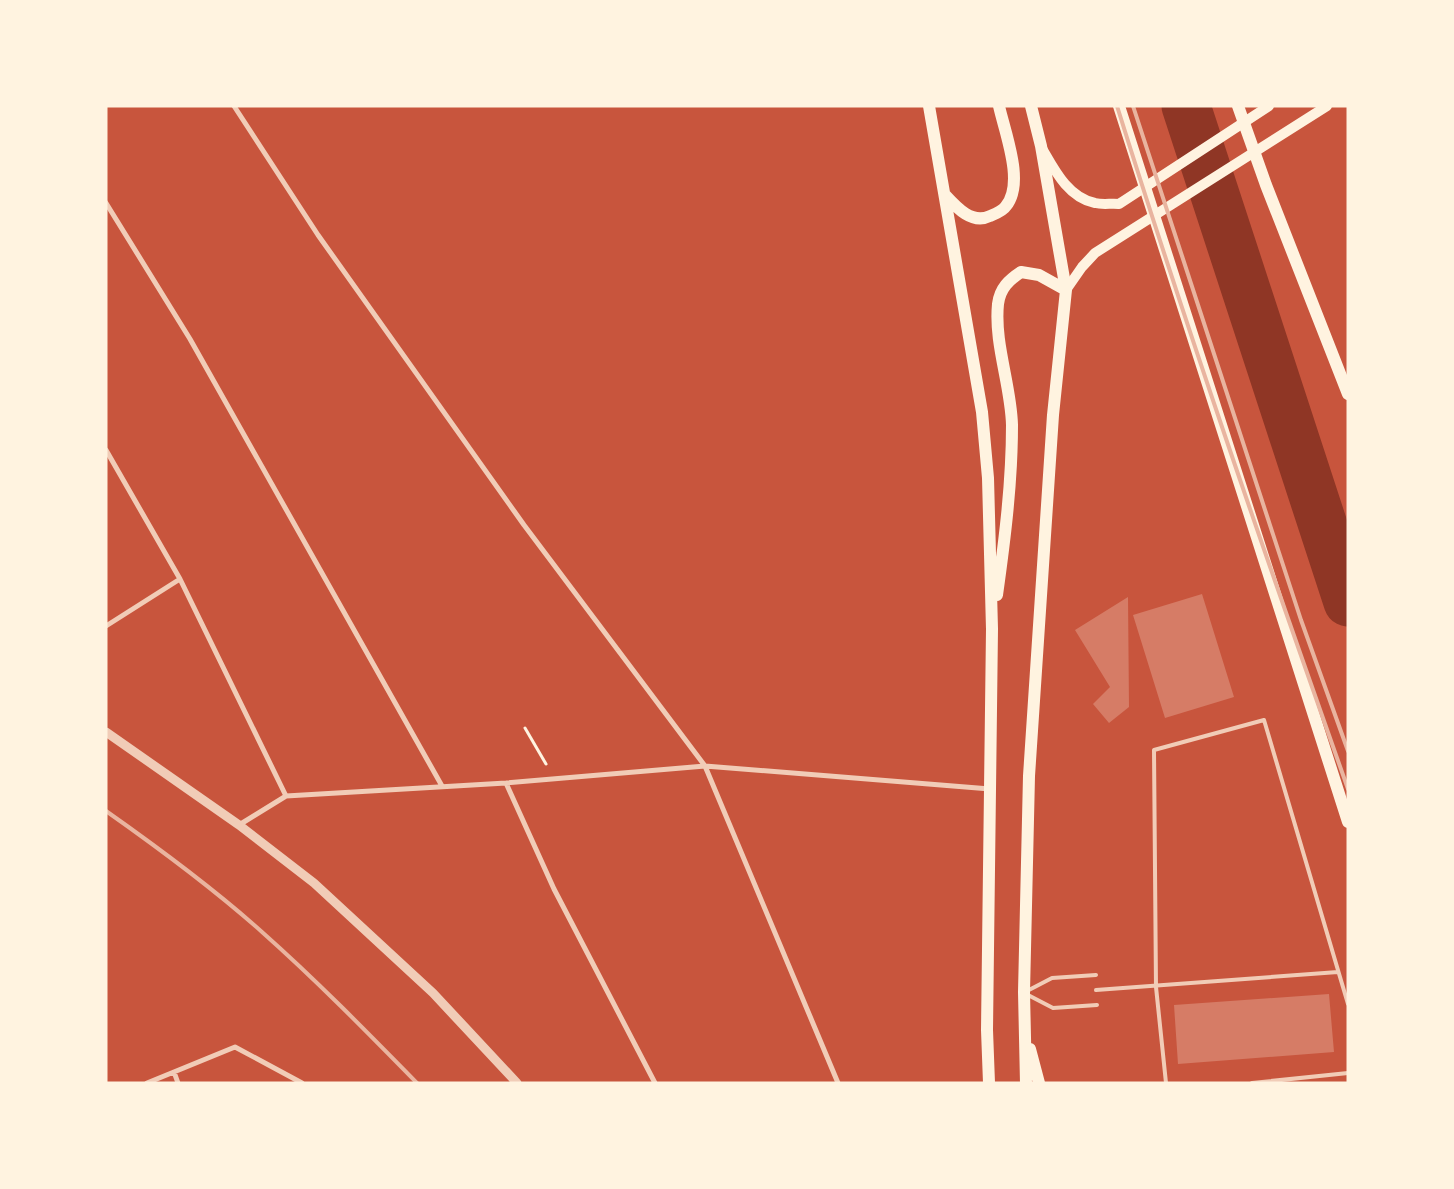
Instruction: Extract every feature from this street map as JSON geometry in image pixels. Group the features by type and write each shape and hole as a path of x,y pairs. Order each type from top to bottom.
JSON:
{"main road":[{"path":"929,106 982,412 988,478 992,629 987,1030 989,1083"},
{"path":"945,195 959,211 974,218 987,218 1006,208 1014,191 1014,173 998,106"},
{"path":"1026,1083 1024,992 1029,776 1053,415 1066,290 1041,146 1031,106"},
{"path":"1119,106 1348,822"},
{"path":"1238,106 1266,185 1348,394"},
{"path":"1041,146 1060,178 1072,191 1094,203 1119,204 1269,106"},
{"path":"1066,290 1082,267 1096,253 1327,106"},
{"path":"992,629 1007,525 1012,423 998,320 1001,292 1009,280 1021,272 1039,275 1066,290"},
{"path":"1024,1029 1040,1083"}],"street":[{"path":"234,106 318,235 518,517 705,766 838,1083"},
{"path":"106,202 190,339 442,786"},
{"path":"106,450 180,580 286,796"},
{"path":"106,626 180,580"},
{"path":"106,732 239,825 314,883 433,993 517,1083"},
{"path":"239,825 286,796 506,783 705,766 990,789"},
{"path":"506,783 554,889 655,1083"},
{"path":"147,1083 235,1046 302,1083"},
{"path":"174,1072 178,1083"}],"lane":[{"path":"1166,1083 1156,987 1154,750 1264,720 1348,1004"},
{"path":"1096,990 1338,972"},
{"path":"1024,992 1052,978 1096,975"},
{"path":"1024,992 1053,1008 1097,1005"},
{"path":"1252,1083 1348,1073"}],"path":[{"path":"525,728 554,778"}],"building":[{"path":"1202,594 1234,697 1165,718 1133,615"},
{"path":"1128,597 1129,707 1109,723 1093,704 1110,687 1075,630"},
{"path":"1329,994 1334,1052 1178,1064 1174,1005"}],"waterway":[{"path":"1186,106 1348,602"}],"railway":[{"path":"1117,106 1172,278 1348,789"},
{"path":"1133,106 1301,620 1348,751"},
{"path":"106,811 225,900 321,987 417,1083"}]}
